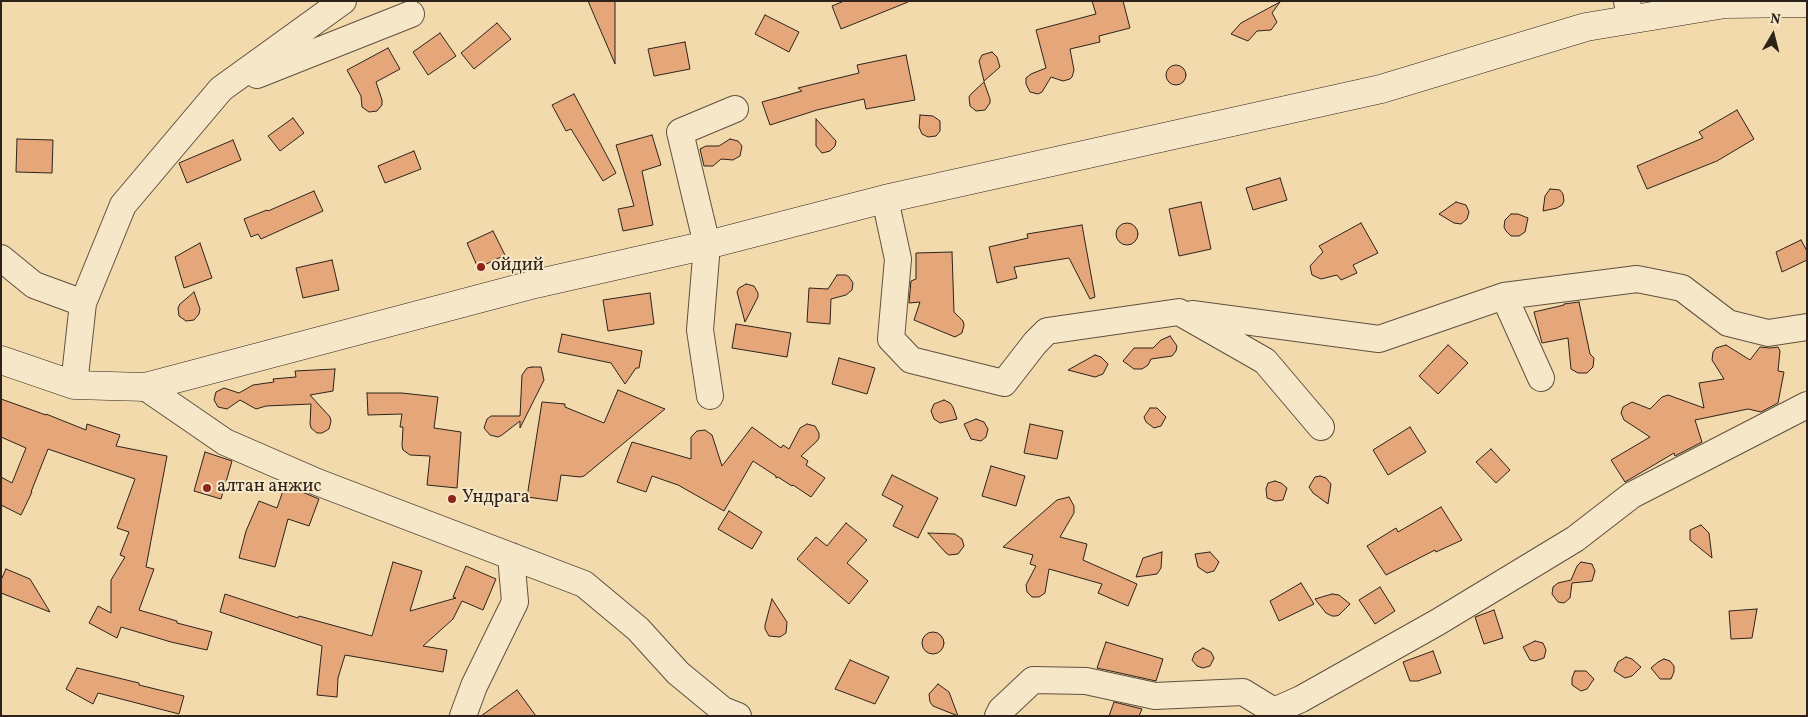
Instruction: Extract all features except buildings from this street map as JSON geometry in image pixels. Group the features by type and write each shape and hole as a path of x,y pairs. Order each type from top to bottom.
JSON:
{"main road":[{"path":"1,360 74,385 145,387 535,284 707,245 885,199 1381,89 1586,27 1629,10 1725,4 1807,3"}],"street":[{"path":"74,385 83,303 123,205 222,89 343,1"},
{"path":"222,89 411,14"},
{"path":"710,396 700,330 707,245 680,132 735,109"},
{"path":"885,199 898,259 891,339 911,360 1004,383 1035,342 1047,331 1179,312 1379,340 1504,296 1637,279 1682,288 1728,323 1768,333 1807,328"},
{"path":"1,258 34,285 83,303"},
{"path":"1504,296 1541,378"},
{"path":"1179,312 1265,361 1321,427"},
{"path":"145,387 226,442 317,482 584,584 638,629 678,673 723,710 738,716"},
{"path":"998,716 1001,710 1033,680 1086,681 1155,696 1244,692 1274,711 1292,711 1301,699 1438,622 1567,544 1632,495 1807,405"},
{"path":"463,716 474,686 515,602 511,556"}],"place":[{"name":"ойдий","path":"481,267"},
{"name":"алтан анжис","path":"207,488"},
{"name":"Ундрага","path":"452,499"}]}
